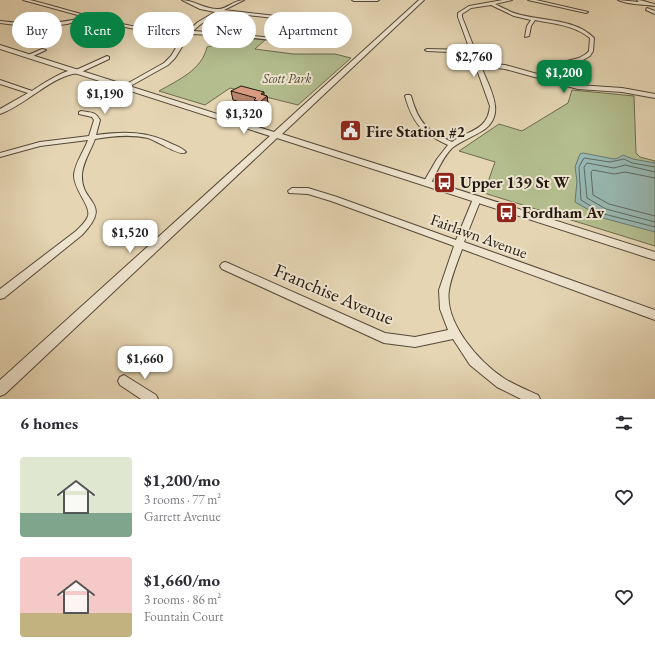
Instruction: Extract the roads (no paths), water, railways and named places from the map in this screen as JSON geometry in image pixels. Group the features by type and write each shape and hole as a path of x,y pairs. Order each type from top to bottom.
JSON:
{"street":[{"path":"25,0 73,12"},
{"path":"184,0 201,8 219,12 242,0"},
{"path":"354,0 377,0"},
{"path":"0,389 422,0"},
{"path":"427,183 442,155 452,145 486,126 494,114 493,106 460,17 460,13 470,7 510,0"},
{"path":"530,0 586,12"},
{"path":"620,0 632,3 640,1 655,5"},
{"path":"491,3 510,13 575,28 587,33 592,38 588,55 581,59 557,65 541,78"},
{"path":"647,9 655,13"},
{"path":"256,16 318,22 327,25 327,29 317,40 306,43 256,37"},
{"path":"527,36 529,26 534,19"},
{"path":"0,22 23,26 44,27 70,22"},
{"path":"0,47 655,256"},
{"path":"125,87 166,64 177,54 180,48"},
{"path":"29,56 44,50"},
{"path":"427,50 473,52"},
{"path":"0,112 43,88 107,58"},
{"path":"478,64 505,67 578,87 622,90 655,96"},
{"path":"0,82 34,93"},
{"path":"408,96 412,113 418,123 431,134 452,145"},
{"path":"0,294 79,233 90,222 93,214 92,207 80,188 78,174 92,137 96,118 94,115 81,113"},
{"path":"0,155 27,146 92,137 128,134 145,136 169,144 182,152"},
{"name":"Fairlawn Avenue","path":"292,191 308,191 334,199 655,315"},
{"path":"477,200 459,244 444,290 445,309 455,334 474,360 501,383 534,399"},
{"name":"Franchise Avenue","path":"225,266 384,338 415,342 455,334"},
{"path":"124,381 152,399"}],"water":[{"path":"583,153 614,159 623,155 633,159 655,163 655,232 603,218 575,202 577,181 575,167 580,154"}],"place":[{"name":"Fire Station #2","path":"351,131"},
{"name":"Upper 139 St W","path":"444,182"},
{"name":"Fordham Av","path":"506,212"}],"park label":[{"name":"Scott Park","path":"287,78"}]}
